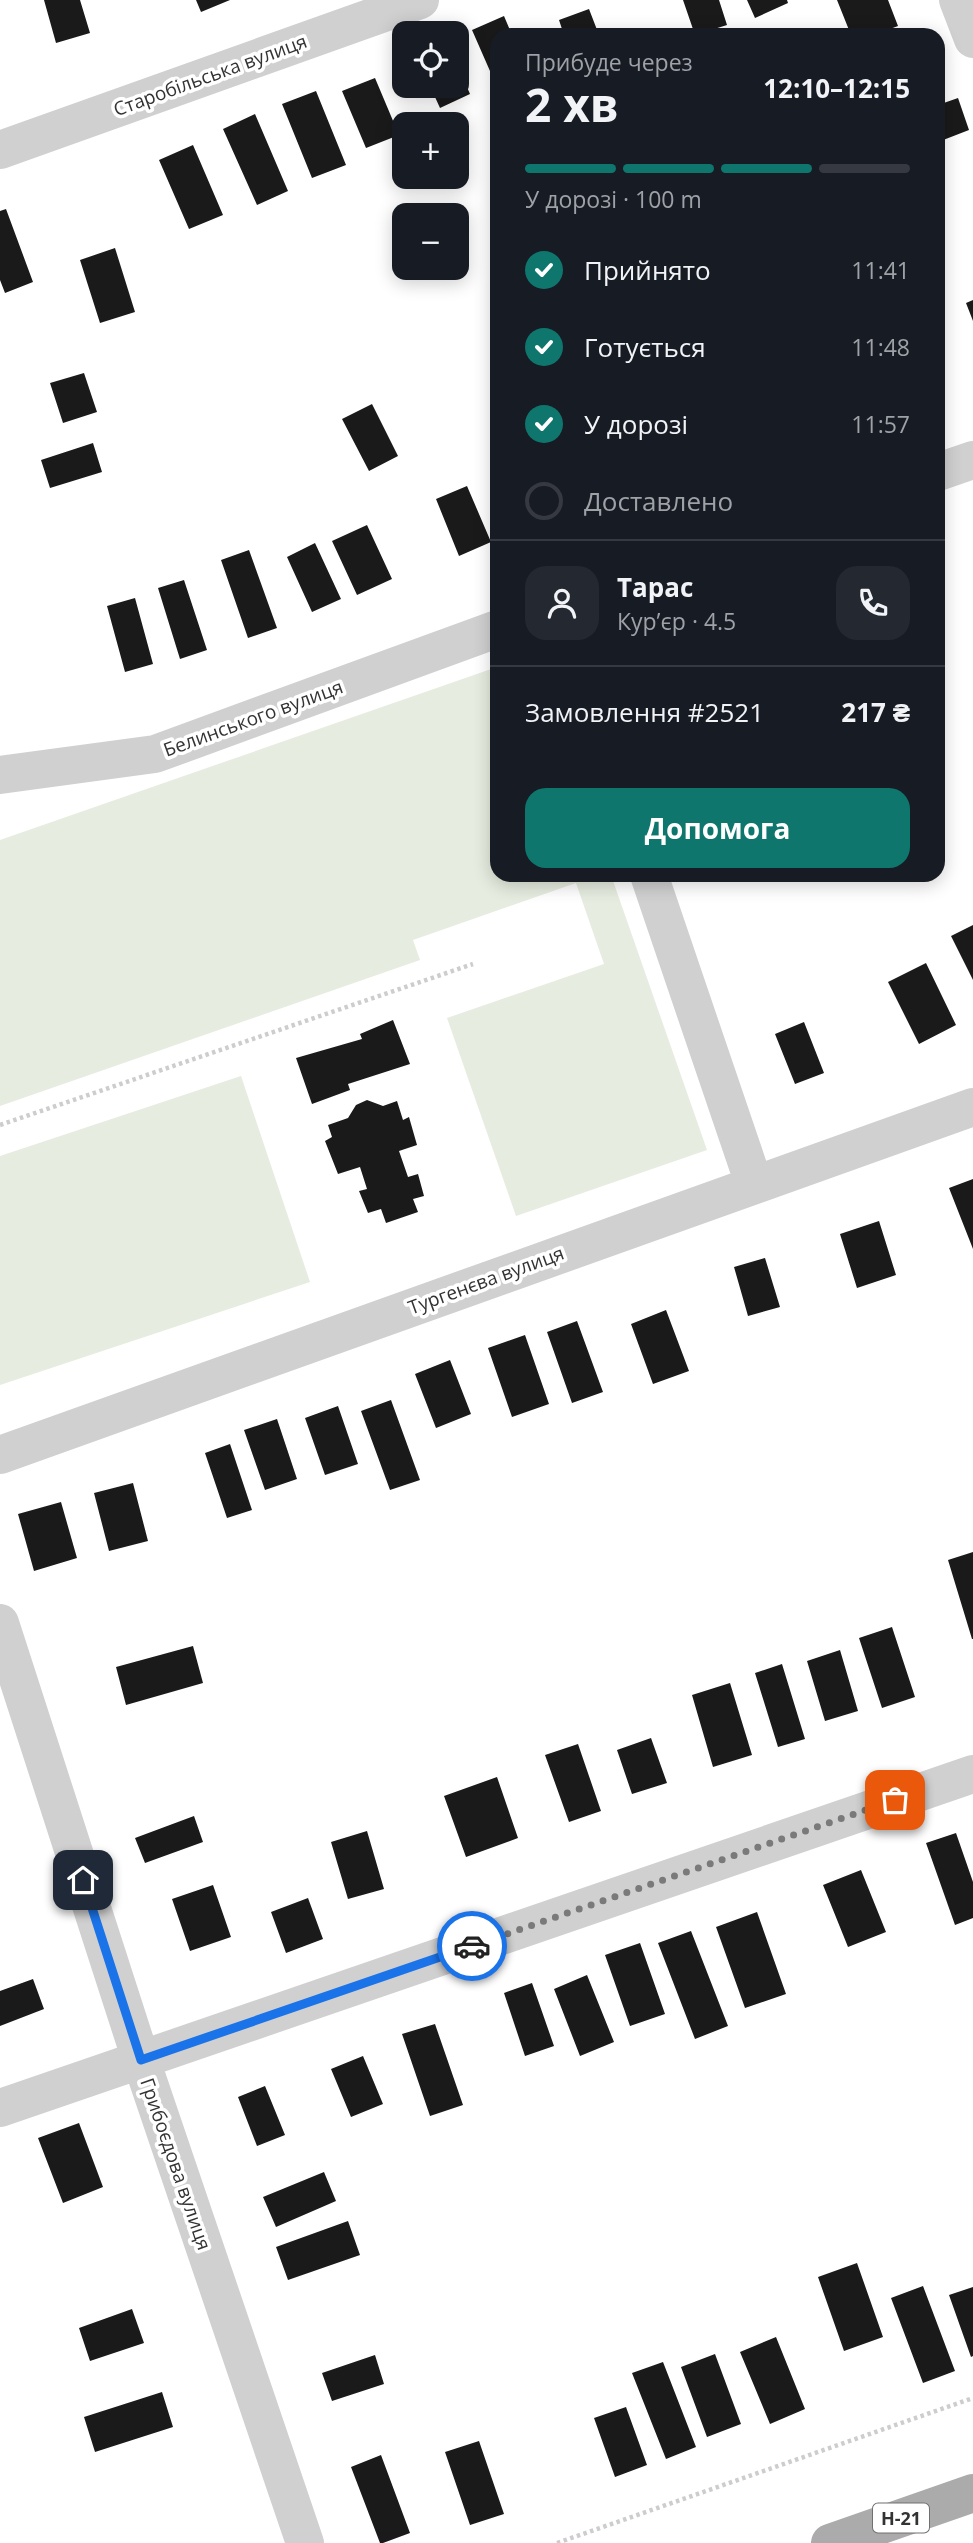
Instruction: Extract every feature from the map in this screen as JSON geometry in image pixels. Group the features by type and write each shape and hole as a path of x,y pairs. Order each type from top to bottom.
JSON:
{"main road":[{"name":"Н-21","path":"830,2543 973,2493"}],"street":[{"name":"Старобільська вулиця","path":"0,150 420,0"},
{"path":"958,0 973,38"},
{"path":"945,470 973,460"},
{"name":"Белинського вулиця","path":"0,775 155,754 490,632"},
{"path":"651,882 754,1184"},
{"name":"Тургенєва вулиця","path":"0,1455 973,1107"},
{"name":"Грибоєдова вулиця","path":"0,1623 141,2060 305,2543"},
{"path":"0,2108 973,1774"}],"path":[{"path":"0,1125 472,964"},
{"path":"557,2543 973,2398"}],"shaded area":[{"path":"490,669 490,882 613,882 707,1150 516,1216 447,1018 604,964 576,883 413,940 420,960 0,1106 0,840"},
{"path":"241,1076 310,1282 0,1385 0,1156"}],"building":[{"path":"44,0 80,0 90,33 56,43"},
{"path":"196,0 230,0 201,12"},
{"path":"683,0 719,0 727,25 717,28 693,28"},
{"path":"747,0 787,0 788,3 755,18"},
{"path":"837,0 888,0 898,26 893,28 848,28"},
{"path":"589,9 596,28 562,28 559,20"},
{"path":"504,16 509,28 490,28 490,71 472,30"},
{"path":"375,78 392,118 392,138 366,148 342,91"},
{"path":"316,91 346,165 312,178 282,104"},
{"path":"435,98 461,98 440,108"},
{"path":"958,98 969,130 945,139 945,103"},
{"path":"255,114 288,191 257,205 223,129"},
{"path":"193,145 223,215 189,229 159,160"},
{"path":"6,209 33,282 5,293 0,280 0,211"},
{"path":"115,248 135,312 100,323 80,260"},
{"path":"973,300 973,321 966,303"},
{"path":"84,373 97,412 63,423 50,383"},
{"path":"372,404 398,456 369,471 342,419"},
{"path":"93,443 102,472 50,488 41,460"},
{"path":"467,486 490,542 459,556 436,499"},
{"path":"367,525 392,579 357,595 332,541"},
{"path":"315,543 341,599 312,612 287,557"},
{"path":"249,550 277,628 248,638 221,560"},
{"path":"184,580 207,650 180,659 158,588"},
{"path":"135,598 153,664 125,672 107,606"},
{"path":"973,925 973,980 951,936"},
{"path":"926,963 956,1025 919,1044 888,982"},
{"path":"393,1020 410,1064 348,1084 350,1090 312,1104 296,1058 362,1039 360,1034"},
{"path":"804,1022 824,1073 795,1084 775,1034"},
{"path":"367,1100 383,1106 397,1101 403,1120 409,1117 417,1145 399,1151 408,1177 418,1174 424,1196 413,1199 418,1212 386,1223 381,1209 368,1213 359,1191 367,1189 360,1167 338,1174 325,1141 332,1137 328,1125 348,1118 356,1105"},
{"path":"973,1179 973,1249 949,1188"},
{"path":"879,1221 896,1275 857,1288 840,1234"},
{"path":"765,1258 780,1307 748,1316 734,1267"},
{"path":"666,1310 689,1371 653,1384 631,1324"},
{"path":"577,1321 603,1392 572,1403 547,1332"},
{"path":"525,1335 549,1404 512,1417 488,1348"},
{"path":"450,1360 471,1414 436,1428 415,1374"},
{"path":"391,1400 420,1480 390,1490 361,1411"},
{"path":"338,1406 358,1464 325,1475 305,1418"},
{"path":"277,1419 297,1479 265,1490 244,1430"},
{"path":"230,1444 252,1510 227,1518 205,1453"},
{"path":"133,1483 148,1541 109,1551 94,1493"},
{"path":"61,1502 77,1558 34,1571 18,1514"},
{"path":"973,1552 973,1639 972,1639 948,1560"},
{"path":"892,1627 915,1697 882,1708 859,1638"},
{"path":"193,1646 203,1683 126,1705 116,1667"},
{"path":"840,1650 858,1711 825,1721 807,1661"},
{"path":"782,1664 805,1739 778,1747 755,1673"},
{"path":"730,1683 752,1755 713,1767 692,1695"},
{"path":"651,1738 667,1783 632,1794 617,1750"},
{"path":"578,1744 601,1811 569,1822 545,1755"},
{"path":"497,1777 518,1838 466,1857 444,1796"},
{"path":"194,1816 203,1842 145,1863 135,1838"},
{"path":"367,1831 384,1889 348,1899 331,1842"},
{"path":"956,1833 973,1882 973,1918 955,1925 926,1843"},
{"path":"861,1870 886,1932 848,1947 823,1885"},
{"path":"213,1885 231,1937 190,1951 172,1899"},
{"path":"308,1898 323,1939 286,1953 271,1912"},
{"path":"757,1912 786,1994 745,2008 716,1927"},
{"path":"691,1931 728,2026 695,2039 658,1943"},
{"path":"640,1943 665,2014 630,2026 605,1955"},
{"path":"587,1975 614,2042 580,2056 554,1989"},
{"path":"33,1979 44,2009 0,2026 0,1991"},
{"path":"532,1983 554,2046 525,2056 504,1993"},
{"path":"435,2024 463,2105 430,2116 402,2034"},
{"path":"363,2056 383,2104 351,2117 331,2069"},
{"path":"265,2086 285,2135 257,2146 238,2097"},
{"path":"79,2123 103,2187 63,2203 38,2138"},
{"path":"324,2172 336,2201 276,2227 263,2197"},
{"path":"348,2221 360,2255 288,2280 276,2247"},
{"path":"857,2263 883,2337 844,2351 818,2277"},
{"path":"923,2286 955,2371 923,2383 891,2298"},
{"path":"973,2287 973,2356 971,2357 949,2295"},
{"path":"132,2309 144,2343 90,2361 79,2328"},
{"path":"776,2337 805,2409 770,2424 740,2352"},
{"path":"715,2354 741,2424 707,2437 681,2367"},
{"path":"375,2355 384,2384 332,2401 322,2373"},
{"path":"663,2362 696,2447 666,2459 632,2373"},
{"path":"162,2392 173,2427 95,2452 84,2417"},
{"path":"626,2407 647,2465 615,2477 594,2418"},
{"path":"479,2441 504,2514 470,2525 445,2452"},
{"path":"381,2455 410,2533 383,2543 380,2543 351,2467"}],"way so far":[{"path":"472,1946 895,1800"}],"route":[{"path":"83,1880 141,2060 472,1946"}]}
